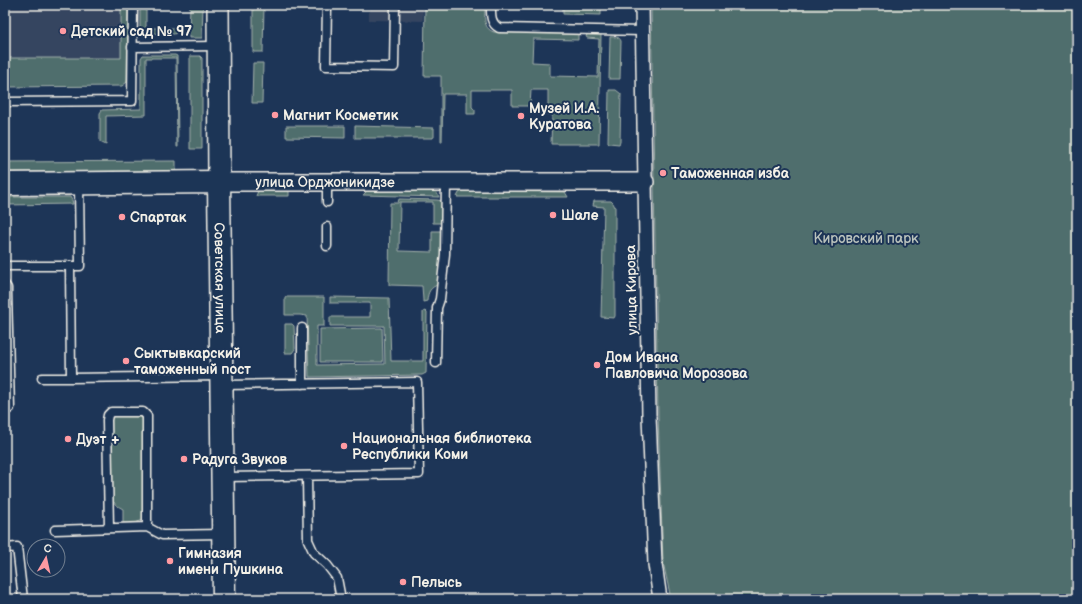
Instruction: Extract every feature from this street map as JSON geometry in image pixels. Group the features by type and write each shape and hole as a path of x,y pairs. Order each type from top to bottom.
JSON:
{"main road":[{"name":"улица Орджоникидзе","path":"5,184 219,182"},
{"name":"Советская улица","path":"219,182 224,599"}],"street":[{"name":"Советская улица","path":"218,5 217,46 219,182"},
{"name":"улица Кирова","path":"642,5 649,416 655,564 660,599"},
{"name":"улица Орджоникидзе","path":"219,182 645,182"}],"lane":[{"path":"5,102 132,101 132,5"},
{"path":"327,5 326,66 394,67 395,5"},
{"path":"492,5 492,19 494,25 498,28 642,31"},
{"path":"132,47 217,46"},
{"path":"436,363 437,308 440,299 445,254 446,181"},
{"path":"327,182 327,202"},
{"path":"5,266 80,266 79,183"},
{"path":"327,227 327,246"},
{"path":"70,266 72,378"},
{"path":"5,285 7,288 10,408 5,411"},
{"path":"302,328 302,384"},
{"path":"42,378 222,380 302,384 417,382 419,474 223,477"},
{"path":"109,528 107,420 111,412 143,412 146,413 147,416 147,527"},
{"path":"307,476 308,540 314,553 327,565 337,578 341,599"},
{"path":"55,530 147,527 162,535 223,534"},
{"path":"5,548 17,547 23,599"}],"shaded area":[{"name":"Детский сад № 97","path":"5,5 121,5 121,58 5,58"},
{"path":"369,5 423,5 423,21 369,20"}],"green space":[{"path":"121,5 128,5 127,82 122,86 5,87 5,58 121,58"},
{"path":"140,5 146,5 146,28 176,28 176,33 143,33 140,31"},
{"path":"190,5 203,5 202,38 189,38"},
{"path":"253,5 264,5 263,52 253,52"},
{"path":"425,5 485,5 486,25 494,32 578,33 578,40 533,39 532,62 550,63 550,76 598,77 599,39 587,38 586,36 589,33 601,34 599,144 551,144 552,115 548,114 548,90 531,90 530,106 512,106 512,90 472,90 472,107 475,110 475,114 467,114 467,94 443,94 441,142 441,76 424,76"},
{"path":"563,5 601,5 601,15 563,14"},
{"name":"Кировский парк","path":"651,5 1077,5 1077,599 671,599 663,562 658,415"},
{"path":"610,37 618,38 621,41 620,79 609,79"},
{"path":"143,55 177,56 178,147 176,58 146,58 146,115 106,116 106,145 100,142 100,113 102,110 141,109 141,58"},
{"path":"190,56 200,56 202,58 202,149 190,149"},
{"path":"253,63 263,63 262,103 252,103"},
{"path":"609,90 616,90 621,94 619,144 608,142"},
{"path":"286,126 345,126 345,138 286,137"},
{"path":"355,126 434,128 434,137 355,138"},
{"path":"176,161 176,171 5,172 5,162"},
{"path":"258,191 289,191 289,196 256,196"},
{"path":"367,191 436,191 439,197 363,195"},
{"path":"463,191 565,192 568,197 457,197 459,193"},
{"path":"5,197 70,197 73,204 5,205"},
{"path":"399,199 443,201 442,223 433,223 433,202 400,202 399,251 432,252 432,231 442,231 443,233 439,284 430,290 427,301 423,302 422,286 389,285 390,203 398,203"},
{"path":"594,201 611,201 615,207 614,318 601,317 604,207 593,206"},
{"path":"285,297 324,297 324,326 317,326 317,365 385,364 384,326 330,326 330,317 370,317 370,303 330,303 330,297 389,298 391,361 423,361 423,312 425,311 427,313 426,373 422,375 309,377 307,316 285,315"},
{"path":"285,324 292,324 294,326 295,349 292,353 285,353"},
{"path":"382,328 383,362 320,362 320,329"},
{"path":"140,414 144,417 143,520 135,523 123,523 123,509 116,505 111,498 110,422 111,417 114,415"}],"place":[{"name":"Детский сад № 97","path":"63,31"},
{"name":"Магнит Косметик","path":"275,115"},
{"name":"Музей И.А. Куратова","path":"521,116"},
{"name":"Таможенная изба","path":"663,173"},
{"name":"Шале","path":"553,215"},
{"name":"Спартак","path":"122,217"},
{"name":"Сыктывкарский таможенный пост","path":"126,361"},
{"name":"Дом Ивана Павловича Морозова","path":"597,365"},
{"name":"Дуэт +","path":"68,439"},
{"name":"Национальная библиотека Республики Коми","path":"344,446"},
{"name":"Радуга Звуков","path":"184,459"},
{"name":"Гимназия имени Пушкина","path":"170,561"},
{"name":"Пелысь","path":"403,582"}]}
